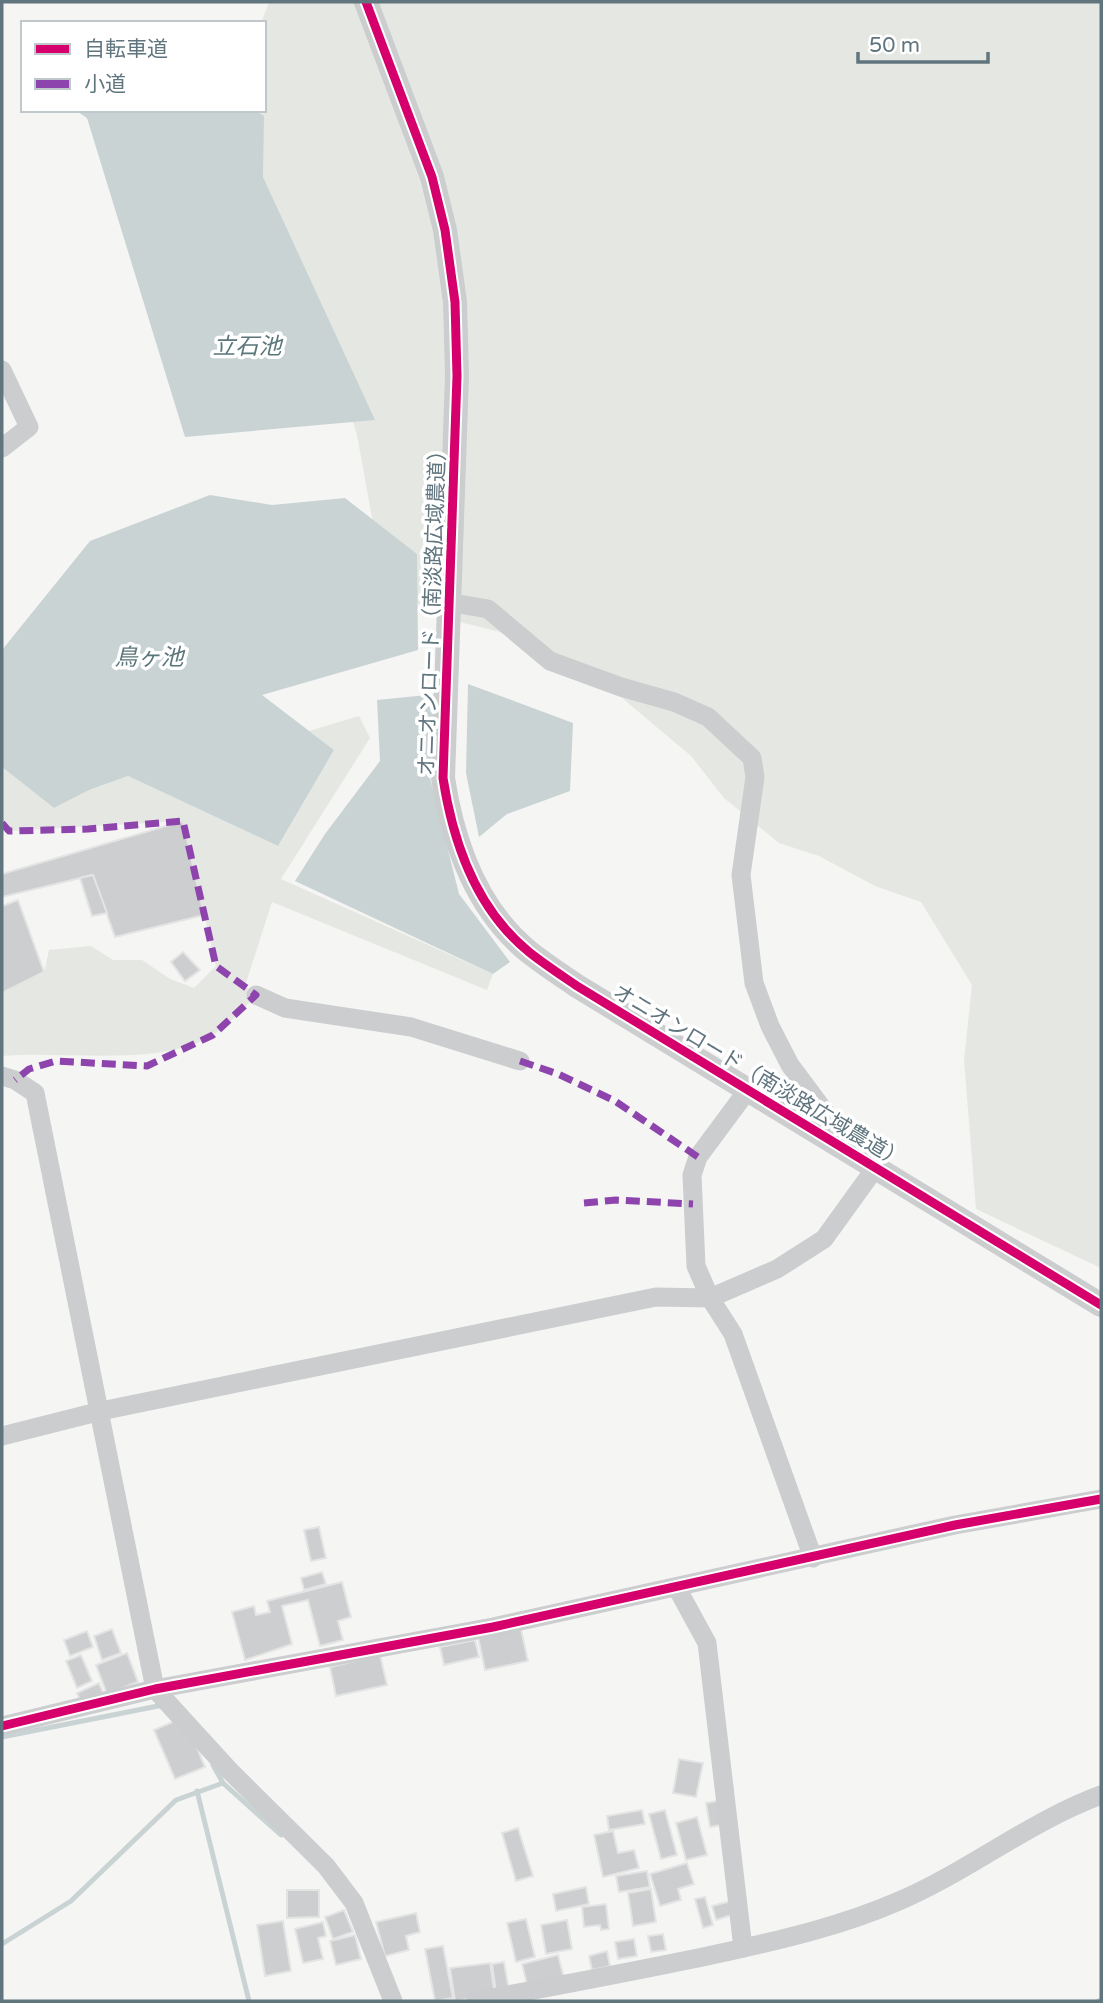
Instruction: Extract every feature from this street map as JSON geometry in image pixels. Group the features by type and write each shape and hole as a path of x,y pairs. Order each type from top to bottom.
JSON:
{"street":[{"name":"オニオンロード（南淡路広域農道）","path":"366,2 432,177 445,230 455,302 457,376 447,602 443,778 451,828 471,877 495,916 528,951 578,986 1101,1305"},
{"path":"2,370 29,427 2,448"},
{"path":"447,602 488,609 551,661 621,687 674,702 708,717 752,758 755,777 741,875 754,983 770,1026 790,1065 834,1124 840,1136 836,1144"},
{"path":"256,995 285,1008 411,1027 520,1061"},
{"path":"2,1076 15,1080 35,1093 155,1689 229,1770 326,1866 354,1903 393,2001"},
{"path":"747,1091 698,1157 692,1175 696,1266 710,1298 733,1334 813,1558"},
{"path":"2,1436 100,1410 656,1297 710,1298 777,1269 824,1239 876,1167"},
{"path":"2,1726 155,1689 480,1630 955,1525 1101,1499"},
{"path":"677,1587 707,1643 743,1948"},
{"path":"476,2001 743,1948 839,1924 900,1901 989,1855 1075,1804 1101,1795"}],"shaded area":[{"path":"269,2 1101,2 1101,1268 976,1209 964,1060 972,985 921,902 875,886 819,856 779,843 724,798 691,756 615,692 504,633 448,619 417,603 373,523 357,435 331,350 280,236 238,112 266,112 266,21 262,21"},
{"path":"359,716 370,738 281,879 493,974 487,990 272,902 245,986 256,995 213,1035 191,1045 139,1055 2,1056 2,993 44,973 49,950 91,946 113,960 142,960 170,979 194,988 216,966 183,821 9,831 2,822 2,767 54,808 89,790 128,776 278,846 334,750 309,731"}],"water":[{"name":"立石池","path":"78,112 257,112 264,116 263,177 375,420 185,437 87,118"},
{"name":"鳥ヶ池","path":"210,495 272,505 345,498 417,554 418,650 262,695 334,750 278,846 128,776 89,790 54,808 2,767 2,650 90,541"},
{"path":"468,684 573,723 570,791 507,814 479,837 466,773"},
{"path":"437,694 430,778 459,894 510,962 493,974 295,881 325,834 380,761 377,700"}],"building":[{"path":"183,821 204,915 115,937 93,875 2,897 2,874"},
{"path":"93,875 107,913 92,916 80,878"},
{"path":"18,900 44,972 2,993 2,906"},
{"path":"183,952 200,970 185,981 171,962"},
{"path":"319,1527 326,1558 311,1561 304,1530"},
{"path":"322,1572 326,1584 304,1590 301,1578"},
{"path":"342,1582 351,1617 338,1621 343,1640 320,1646 308,1600 282,1606 292,1644 245,1660 232,1612 254,1606 256,1615 270,1612 267,1601"},
{"path":"112,1629 121,1653 102,1660 94,1636"},
{"path":"521,1629 528,1661 485,1670 478,1637"},
{"path":"87,1631 93,1647 70,1656 64,1640"},
{"path":"475,1640 479,1657 444,1665 440,1647"},
{"path":"127,1653 138,1682 107,1694 96,1665"},
{"path":"81,1655 92,1681 77,1688 66,1661"},
{"path":"380,1655 387,1685 336,1696 330,1667"},
{"path":"99,1683 104,1695 82,1705 77,1693"},
{"path":"184,1717 205,1767 175,1779 154,1730"},
{"path":"679,1759 703,1763 696,1797 673,1793"},
{"path":"722,1800 726,1824 710,1827 706,1803"},
{"path":"642,1810 645,1824 609,1830 607,1816"},
{"path":"665,1810 677,1855 661,1859 649,1814"},
{"path":"697,1817 707,1855 686,1860 676,1823"},
{"path":"518,1828 533,1876 516,1881 502,1833"},
{"path":"613,1831 618,1853 634,1850 639,1868 603,1877 594,1835"},
{"path":"687,1863 694,1884 678,1889 681,1900 660,1906 650,1874"},
{"path":"647,1871 650,1887 619,1892 616,1876"},
{"path":"586,1887 589,1904 556,1911 553,1894"},
{"path":"651,1889 656,1922 633,1926 628,1893"},
{"path":"287,1890 319,1890 319,1917 287,1918"},
{"path":"705,1897 713,1925 703,1928 695,1899"},
{"path":"731,1901 735,1914 716,1920 712,1906"},
{"path":"606,1904 609,1929 601,1930 600,1925 584,1927 582,1907"},
{"path":"344,1910 353,1932 333,1939 325,1917"},
{"path":"416,1913 420,1932 406,1936 409,1950 385,1956 376,1922"},
{"path":"526,1919 535,1957 516,1962 507,1923"},
{"path":"567,1920 572,1949 546,1954 541,1925"},
{"path":"283,1921 291,1971 265,1976 257,1925"},
{"path":"323,1922 326,1936 318,1938 323,1959 303,1963 295,1929"},
{"path":"663,1934 666,1950 651,1952 648,1936"},
{"path":"355,1935 361,1959 336,1965 330,1941"},
{"path":"634,1939 637,1956 618,1959 615,1942"},
{"path":"443,1946 453,1998 435,2001 425,1949"},
{"path":"607,1951 610,1966 592,1970 589,1956"},
{"path":"558,1955 564,1978 528,1988 522,1964"},
{"path":"504,1962 509,1990 496,1992 492,1964"},
{"path":"490,1963 495,1995 455,2001 450,1968"}],"waterway":[{"path":"2,1737 163,1705"},
{"path":"213,1765 223,1783 281,1835"},
{"path":"2,1944 71,1901 176,1800 223,1783"},
{"path":"197,1791 249,2001"}],"marked path":[{"path":"2,823 9,831 88,829 183,821 216,966 256,995 213,1035 147,1066 56,1061 29,1069 15,1080"},
{"path":"520,1061 558,1074 615,1101 698,1157"},
{"path":"584,1203 616,1200 693,1204"}],"cycle path":[{"path":"366,2 432,177 445,230 455,302 457,376 443,778 453,827 481,895 510,935 577,986 1101,1305"},
{"path":"2,1726 155,1689 493,1627 955,1525 1101,1499"}]}
